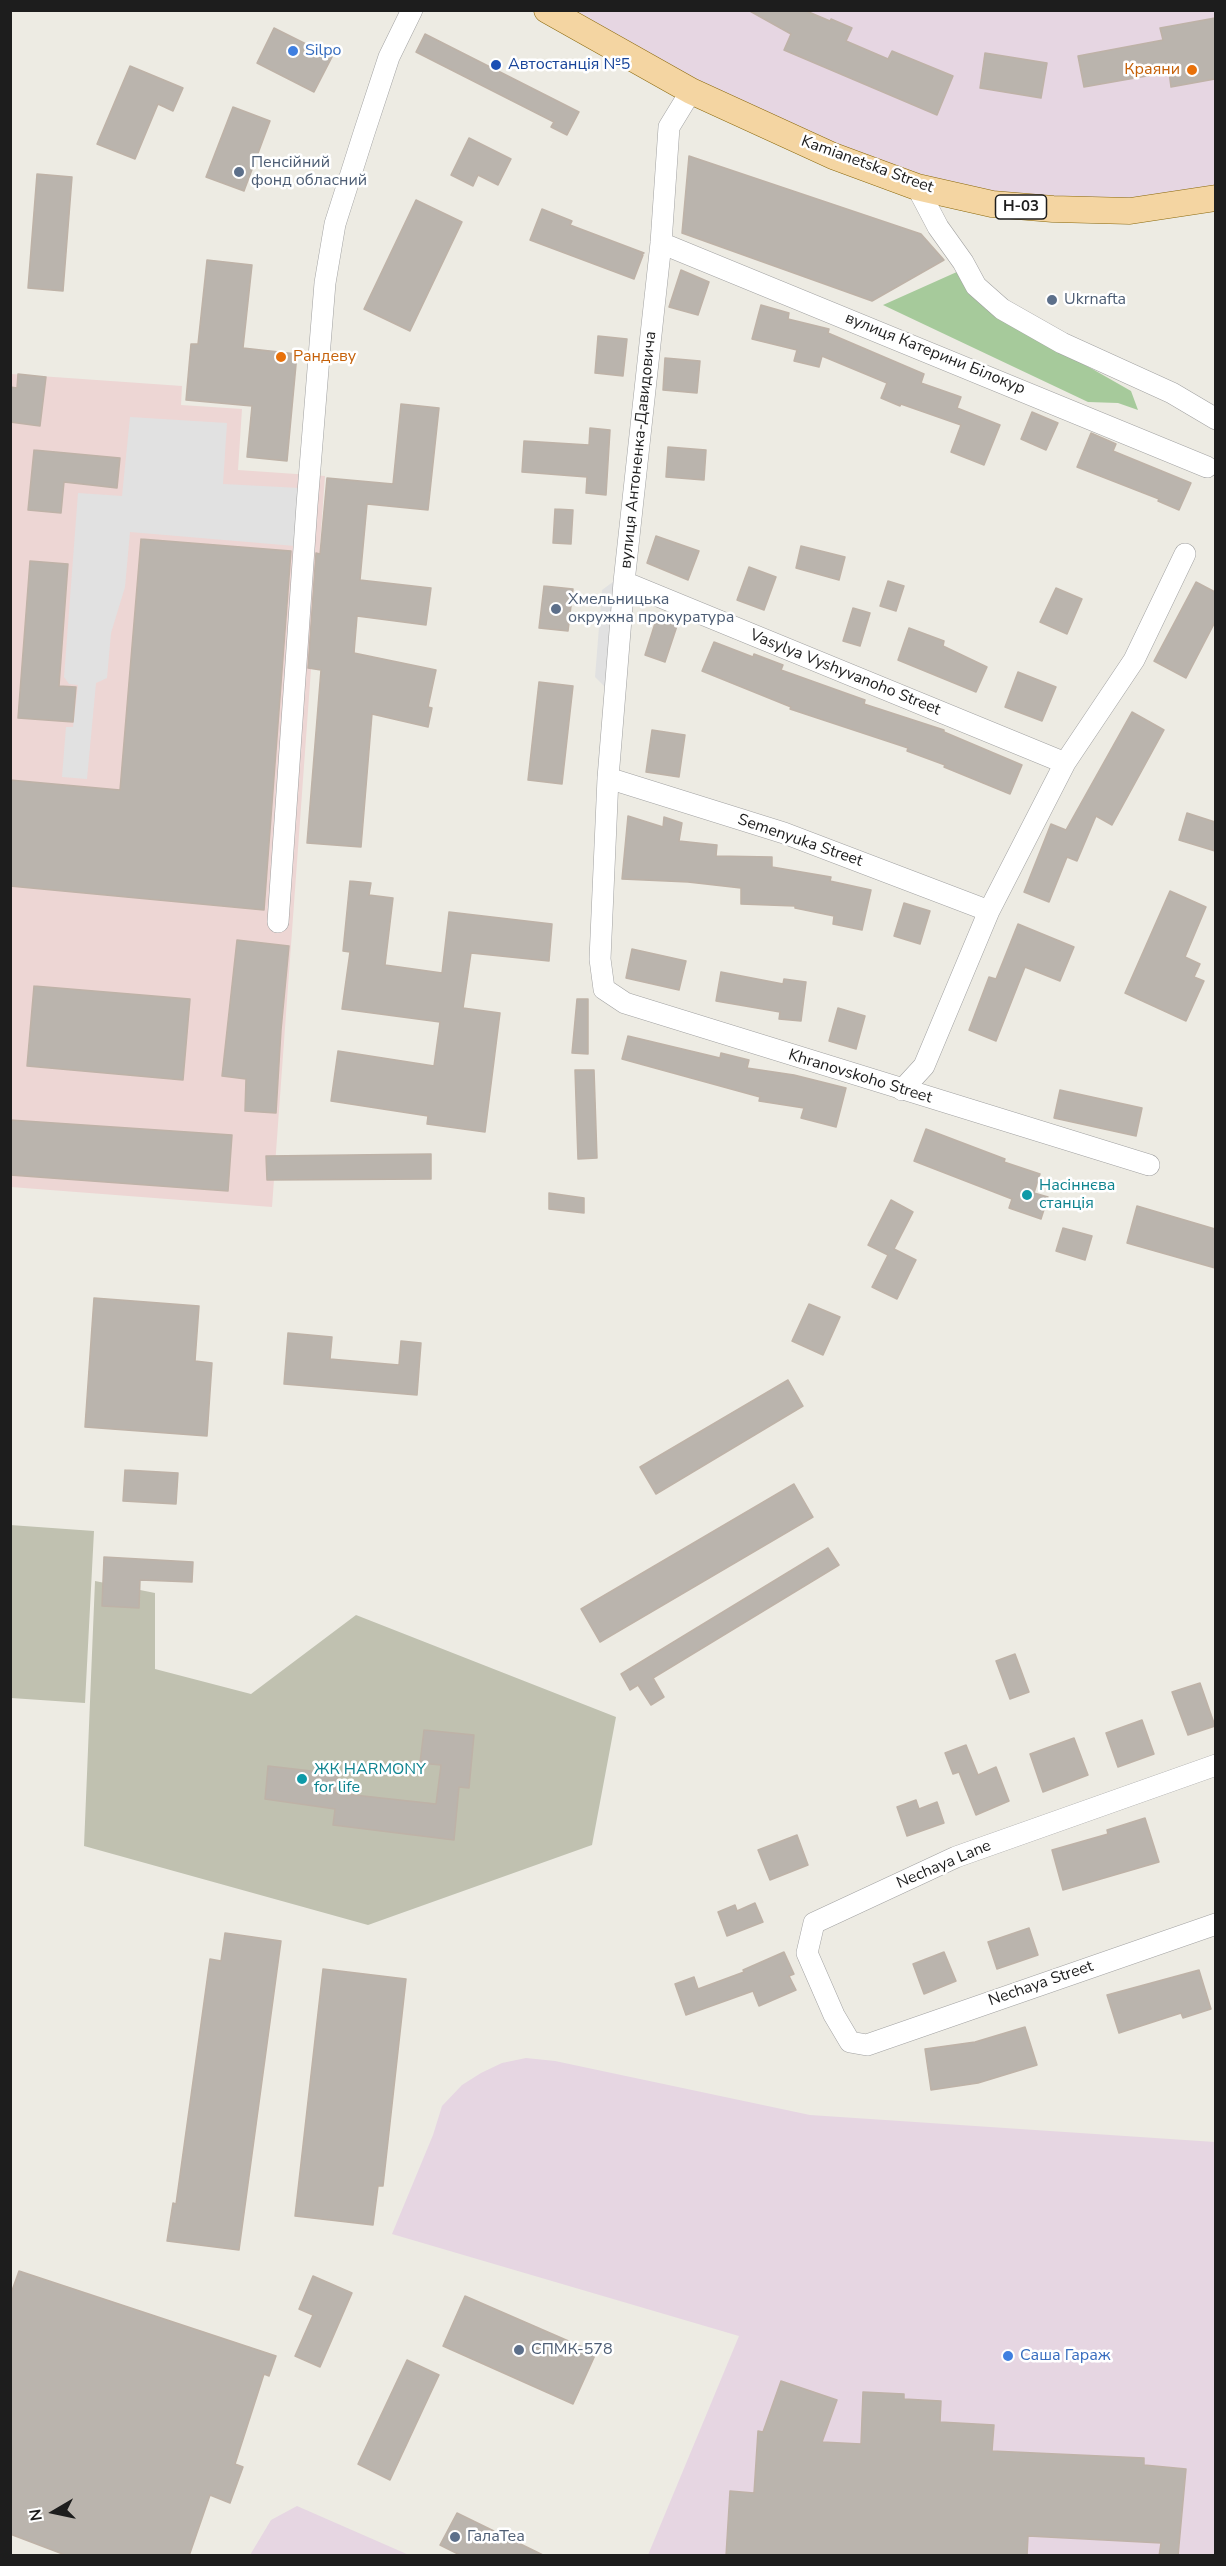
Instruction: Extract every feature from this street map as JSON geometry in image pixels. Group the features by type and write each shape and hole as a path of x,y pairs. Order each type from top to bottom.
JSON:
{"main road":[{"name":"Kamianetska Street","path":"547,10 691,91 833,156 917,187 992,204 1053,209 1130,211 1215,198"}],"street":[{"path":"278,922 316,377 325,283 335,224 389,57 412,10"},
{"name":"вулиця Антоненка-Давидовича","path":"600,959 608,778 624,582 661,243 669,127 691,91"},
{"path":"917,187 938,227 963,262 976,286 1002,309 1062,343 1172,393 1215,419"},
{"name":"вулиця Катерини Білокур","path":"661,243 1208,467"},
{"path":"902,1090 924,1066 989,911 1065,763 1134,660 1185,554"},
{"name":"Vasylya Vyshyvanoho Street","path":"624,582 1065,763"},
{"name":"Semenyuka Street","path":"608,778 784,833 989,911"},
{"name":"Khranovskoho Street","path":"600,959 604,989 625,1003 902,1090 1149,1164"},
{"name":"Nechaya Lane","path":"867,2045 850,2042 817,1979 807,1953 814,1923 956,1857 1215,1765"},
{"name":"Nechaya Street","path":"867,2045 1215,1924"}],"shaded area":[{"path":"569,11 1215,11 1215,186 1129,201 993,194 919,178 837,147 695,82"},
{"path":"11,374 182,386 181,405 242,409 238,470 325,476 272,1207 11,1187"},
{"path":"130,417 227,423 223,484 300,488 295,546 130,532 125,587 111,633 107,678 96,683 87,779 62,777 66,727 73,727 78,685 69,684 64,677 78,493 122,496"},
{"path":"621,576 611,693 595,677 602,590"},
{"path":"10,1525 94,1531 85,1703 11,1698"},
{"path":"95,1581 155,1593 155,1669 251,1694 356,1615 616,1717 592,1845 368,1925 84,1846"},
{"path":"526,2058 555,2061 810,2115 1215,2142 1215,2555 648,2555 739,2336 392,2234 433,2135 442,2106 462,2085 481,2073 502,2063"},
{"path":"297,2506 409,2555 250,2555 271,2520"}],"green space":[{"path":"959,271 1066,354 1131,391 1138,410 1118,403 1088,402 883,305"}],"building":[{"path":"748,10 804,10 852,28 846,41 888,59 892,51 953,76 937,115 784,50 791,34"},
{"path":"1215,18 1215,79 1171,87 1169,72 1084,87 1078,56 1163,40 1160,28"},
{"path":"274,28 332,57 314,92 257,63"},
{"path":"425,34 579,112 567,135 551,127 554,122 416,52"},
{"path":"985,53 1047,63 1041,98 980,88"},
{"path":"130,66 183,88 173,111 158,104 135,159 97,144"},
{"path":"233,107 270,121 244,191 206,177"},
{"path":"469,138 511,159 498,185 478,175 473,186 451,175"},
{"path":"689,156 921,234 944,260 872,301 682,233"},
{"path":"37,174 72,177 63,291 28,288"},
{"path":"416,200 462,222 410,331 364,309"},
{"path":"542,209 572,221 570,225 644,253 641,254 643,255 634,279 530,240"},
{"path":"207,260 252,265 243,348 297,354 287,461 247,457 252,406 186,400 191,344 198,344"},
{"path":"681,270 709,282 698,315 669,307"},
{"path":"761,305 789,313 788,319 829,329 828,333 924,374 921,383 961,397 957,408 1000,425 984,465 951,452 961,425 881,398 887,383 822,356 819,367 794,361 797,350 752,339"},
{"path":"598,336 627,339 623,376 595,373"},
{"path":"665,358 700,361 697,393 663,390"},
{"path":"18,374 46,377 40,426 10,422 10,387 17,388"},
{"path":"401,404 439,408 428,510 367,504 360,580 431,588 426,625 357,616 354,653 436,670 428,707 432,708 428,727 372,714 361,847 307,843 321,670 308,668 316,553 320,554 327,478 393,484"},
{"path":"1032,412 1058,423 1046,450 1021,439"},
{"path":"590,428 610,430 606,495 586,493 587,477 522,472 524,441 589,445"},
{"path":"1091,433 1116,444 1113,451 1191,483 1179,510 1158,501 1159,499 1077,467"},
{"path":"668,447 706,450 704,480 666,477"},
{"path":"34,450 120,458 117,488 64,482 61,513 28,510"},
{"path":"555,509 573,510 571,544 553,543"},
{"path":"656,536 699,551 688,580 647,563"},
{"path":"141,539 291,551 264,910 10,886 10,780 120,790"},
{"path":"801,546 845,557 839,580 796,568"},
{"path":"30,561 68,564 59,686 76,687 73,722 18,718"},
{"path":"749,567 776,577 764,610 737,600"},
{"path":"888,581 904,586 896,611 880,606"},
{"path":"1196,582 1215,592 1215,622 1186,678 1154,661"},
{"name":"Хмельницька окружна прокуратура","path":"544,586 573,589 568,631 539,628"},
{"path":"1056,588 1082,599 1067,634 1040,622"},
{"path":"853,608 870,613 860,646 843,641"},
{"path":"657,617 678,623 665,662 645,655"},
{"path":"909,628 944,641 943,646 987,667 976,692 898,660"},
{"path":"714,642 753,657 754,654 783,665 781,670 865,700 864,704 944,730 944,732 1022,765 1010,794 907,751 908,748 790,709 791,707 702,671"},
{"path":"1018,672 1056,687 1042,721 1005,707"},
{"path":"539,682 573,686 562,784 528,780"},
{"path":"1132,712 1164,730 1112,825 1096,816 1077,861 1067,857 1049,902 1024,892 1051,824 1066,830"},
{"path":"652,730 685,735 679,777 646,772"},
{"path":"1187,813 1215,822 1215,851 1179,840"},
{"path":"628,816 663,827 664,817 682,823 679,841 717,845 716,856 772,857 772,867 831,877 830,881 871,890 862,930 833,924 834,916 795,908 795,906 741,904 741,888 688,882 622,879"},
{"path":"350,881 371,883 369,895 393,898 385,965 442,973 449,912 552,924 549,961 471,953 463,1008 500,1013 485,1132 427,1124 428,1116 331,1101 338,1051 434,1066 440,1022 342,1009 350,952 343,951"},
{"path":"1170,891 1206,907 1185,957 1200,964 1194,977 1204,981 1186,1021 1125,993"},
{"path":"904,903 930,911 920,944 894,936"},
{"path":"1018,924 1074,947 1060,981 1025,967 996,1041 969,1030 989,977 996,979"},
{"path":"237,940 289,946 276,1113 245,1111 246,1079 222,1076"},
{"path":"632,949 686,961 679,990 626,978"},
{"path":"721,972 783,984 784,979 806,982 801,1021 779,1019 780,1012 716,1001"},
{"path":"34,986 190,999 183,1080 27,1066"},
{"path":"577,999 588,999 588,1054 572,1053"},
{"path":"838,1008 865,1016 856,1049 829,1041"},
{"path":"628,1036 720,1058 721,1053 749,1060 747,1068 794,1075 846,1088 836,1127 801,1118 804,1108 759,1101 760,1097 622,1059"},
{"path":"575,1070 594,1070 597,1158 578,1159"},
{"path":"1060,1090 1142,1108 1136,1136 1054,1118"},
{"path":"10,1120 232,1135 228,1191 10,1175"},
{"path":"926,1129 1005,1159 1004,1162 1040,1174 1034,1193 1048,1197 1041,1219 1009,1208 1012,1199 914,1161"},
{"path":"431,1154 431,1179 267,1180 266,1156"},
{"path":"549,1193 584,1198 584,1213 549,1209"},
{"path":"891,1200 913,1212 894,1249 916,1260 897,1299 872,1287 888,1255 868,1245"},
{"path":"1137,1206 1215,1229 1215,1268 1127,1243"},
{"path":"1063,1228 1092,1236 1085,1260 1056,1251"},
{"path":"94,1298 199,1306 195,1361 212,1363 207,1436 85,1427"},
{"path":"809,1304 840,1317 823,1355 792,1341"},
{"path":"288,1333 332,1337 330,1359 399,1365 401,1341 421,1343 417,1395 284,1384"},
{"path":"788,1380 803,1406 656,1494 640,1467"},
{"path":"125,1470 178,1473 176,1504 123,1501"},
{"path":"794,1484 813,1517 600,1642 581,1609"},
{"path":"828,1548 839,1565 653,1678 664,1697 651,1705 638,1685 630,1690 621,1674"},
{"path":"104,1557 193,1562 192,1582 140,1580 139,1608 102,1606"},
{"path":"1015,1654 1029,1692 1010,1699 996,1661"},
{"path":"1200,1683 1215,1726 1188,1735 1172,1692"},
{"path":"1142,1720 1154,1754 1118,1767 1106,1733"},
{"name":"ЖК HARMONY for life","path":"424,1730 474,1735 469,1788 459,1787 454,1840 333,1825 335,1809 265,1799 268,1766 338,1774 336,1793 436,1804 441,1765 420,1763"},
{"path":"1074,1738 1088,1775 1043,1792 1030,1754"},
{"path":"966,1745 978,1775 996,1767 1009,1801 976,1815 959,1772 953,1774 945,1753"},
{"path":"916,1800 919,1809 937,1802 944,1823 907,1836 897,1807"},
{"path":"1145,1818 1159,1862 1063,1890 1052,1850 1108,1834 1107,1830"},
{"path":"797,1835 808,1865 770,1880 758,1850"},
{"path":"755,1903 763,1922 727,1936 718,1912 735,1905 737,1911"},
{"path":"1029,1928 1038,1955 997,1969 988,1942"},
{"path":"225,1933 281,1941 239,2250 167,2241 173,2203 176,2204 210,1959 221,1961"},
{"path":"784,1952 794,1974 789,1976 796,1990 759,2006 753,1991 686,2015 675,1984 694,1977 698,1989 744,1972 743,1970"},
{"path":"944,1952 956,1981 924,1994 913,1964"},
{"path":"323,1969 406,1979 383,2186 378,2186 373,2225 295,2216"},
{"path":"1199,1970 1211,2009 1183,2018 1181,2013 1119,2033 1107,1995"},
{"path":"1025,2027 1037,2065 978,2083 931,2090 925,2049 975,2042"},
{"path":"19,2271 276,2356 269,2376 264,2374 235,2464 243,2467 230,2503 210,2495 189,2556 68,2556 10,2534 10,2296"},
{"path":"313,2276 352,2293 320,2367 295,2356 313,2315 299,2309"},
{"path":"465,2296 596,2353 573,2404 443,2346"},
{"path":"407,2360 439,2375 390,2480 358,2464"},
{"path":"781,2381 837,2400 822,2442 861,2444 863,2392 904,2394 904,2399 941,2401 940,2422 994,2425 992,2451 1144,2458 1144,2465 1186,2469 1178,2556 1159,2556 1161,2543 1028,2536 1027,2556 726,2556 730,2491 754,2493 758,2431 763,2432"},
{"path":"457,2513 545,2556 462,2556 440,2545"}],"place":[{"name":"Silpo","path":"293,51"},
{"name":"Автостанція №5","path":"496,65"},
{"name":"Краяни","path":"1192,70"},
{"name":"Пенсійний фонд обласний","path":"239,172"},
{"name":"Ukrnafta","path":"1052,300"},
{"name":"Рандеву","path":"281,357"},
{"name":"Хмельницька окружна прокуратура","path":"556,609"},
{"name":"Насіннєва станція","path":"1027,1195"},
{"name":"ЖК HARMONY for life","path":"302,1779"},
{"name":"СПМК-578","path":"519,2350"},
{"name":"Саша Гараж","path":"1008,2356"},
{"name":"ГалаТеа","path":"455,2537"}]}
